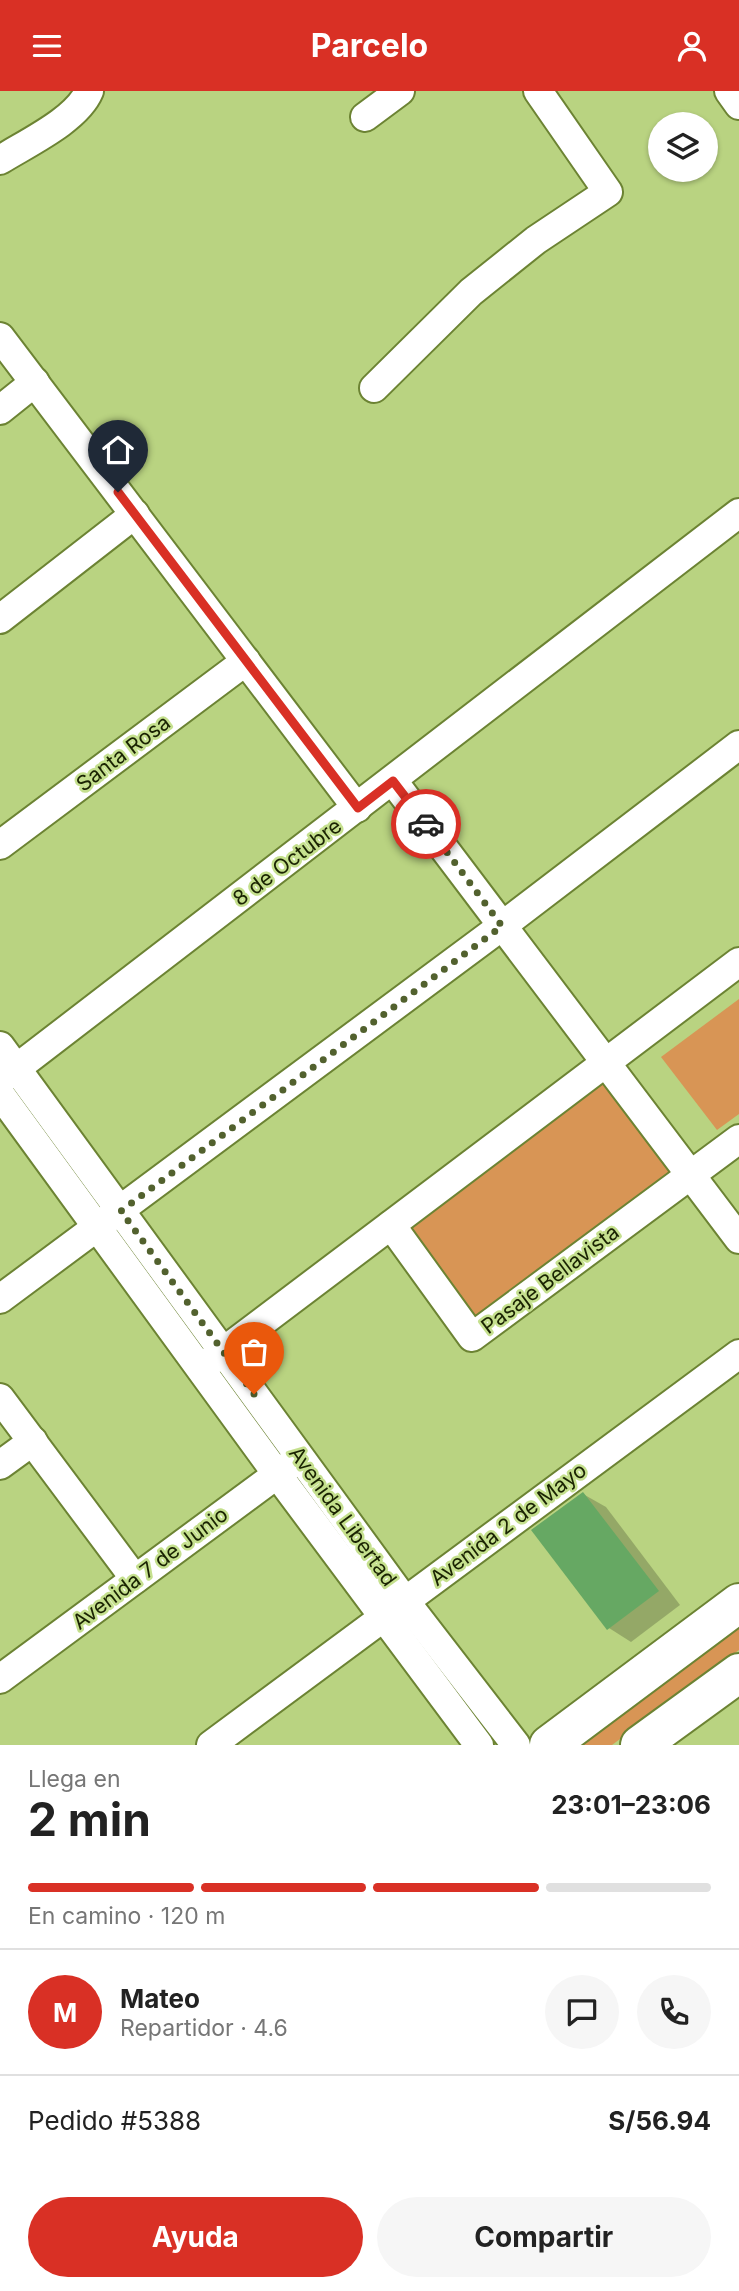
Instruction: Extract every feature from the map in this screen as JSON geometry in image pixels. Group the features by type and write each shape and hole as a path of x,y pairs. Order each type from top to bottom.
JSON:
{"main road":[{"path":"549,1745 739,1603"},
{"path":"640,1745 739,1673"}],"street":[{"path":"0,160 71,115 84,103 89,91"},
{"path":"365,117 400,91"},
{"path":"374,388 471,292 536,240 608,192 538,91"},
{"path":"729,91 739,105"},
{"path":"0,337 358,808"},
{"path":"0,410 35,382"},
{"name":"8 de Octubre","path":"5,1065 358,808 739,513"},
{"path":"0,619 135,514"},
{"name":"Santa Rosa","path":"0,845 246,661"},
{"path":"0,1299 502,926 739,745"},
{"path":"393,781 739,1240"},
{"path":"200,1369 739,962"},
{"name":"Avenida Libertad","path":"5,1065 121,1211 300,1457 479,1745"},
{"name":"Avenida Libertad","path":"0,1094 277,1474 516,1745"},
{"name":"Pasaje Bellavista","path":"391,1225 472,1337 739,1139"},
{"name":"Avenida 2 de Mayo","path":"211,1745 739,1353"},
{"path":"0,1398 135,1579"},
{"path":"0,1465 33,1441"},
{"name":"Avenida 7 de Junio","path":"0,1679 300,1457"}],"shaded area":[{"path":"739,999 739,1114 717,1130 661,1057"},
{"path":"609,1075 678,1165 470,1323 407,1231"},
{"path":"739,1628 739,1650 612,1745 582,1745"}],"building":[{"path":"583,1492 659,1591 607,1630 531,1530"}],"way so far":[{"path":"254,1394 121,1211 502,926 426,824"}],"route":[{"path":"118,492 358,808 393,781 426,824"}]}
